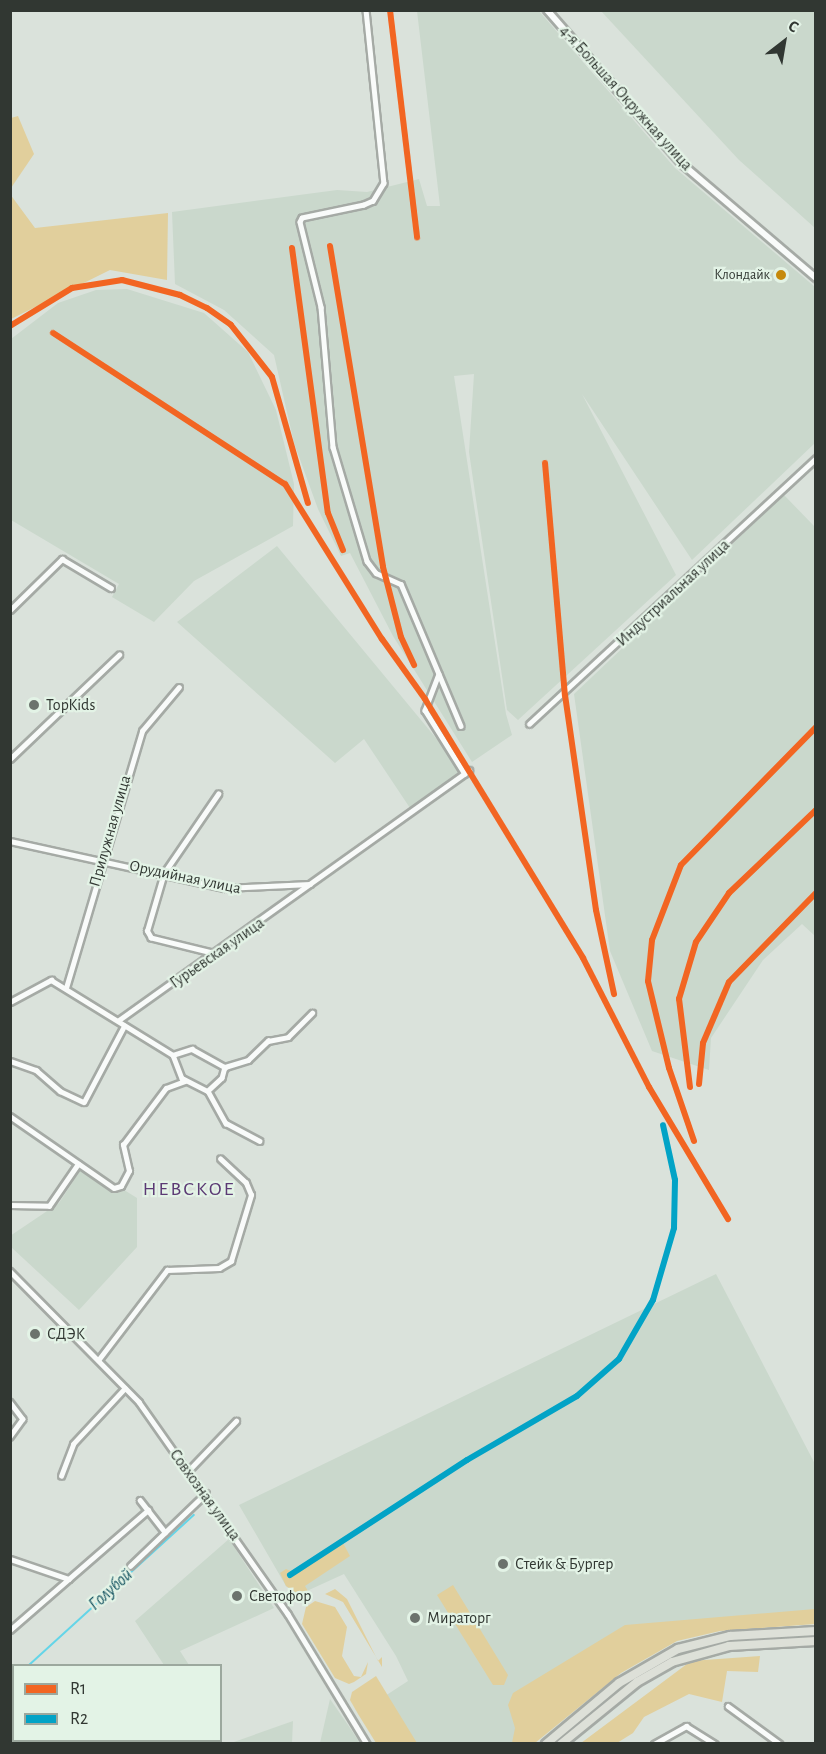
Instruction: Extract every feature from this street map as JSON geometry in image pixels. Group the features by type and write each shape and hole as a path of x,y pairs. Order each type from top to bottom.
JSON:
{"main road":[{"path":"546,1743 619,1683 678,1649 730,1636 816,1630"},
{"path":"561,1743 637,1682 672,1662 729,1646 816,1641"}],"street":[{"path":"366,10 384,183 373,201 364,206 302,218 300,222 321,307 333,447 367,561 376,573 401,584 461,726"},
{"name":"4-я Большая Окружная улица","path":"547,10 682,164 816,278"},
{"name":"Индустриальная улица","path":"529,724 816,458"},
{"path":"10,610 63,559 111,588"},
{"path":"10,759 119,655"},
{"path":"313,884 467,772 425,710 439,674"},
{"name":"Прилужная улица","path":"66,988 102,859 142,731 179,687"},
{"path":"216,954 147,935 164,873 218,794"},
{"name":"Орудийная улица","path":"10,841 251,890 313,884"},
{"name":"Гурьевская улица","path":"120,1020 313,884"},
{"path":"10,1002 44,980 66,988 173,1055 185,1081 208,1091 226,1123 260,1141"},
{"path":"173,1055 192,1049 225,1067 248,1060 268,1041 288,1037 312,1013"},
{"path":"10,1061 36,1070 60,1091 84,1102 124,1026"},
{"path":"208,1091 222,1078 225,1067"},
{"path":"10,1116 106,1186 121,1186 129,1171 123,1145 166,1088 185,1081"},
{"path":"99,1359 167,1270 219,1268 231,1261 251,1194 246,1183 220,1159"},
{"path":"10,1205 49,1206 78,1164"},
{"name":"Совхозная улица","path":"10,1270 125,1388 189,1470 288,1614 368,1743"},
{"path":"61,1476 73,1444 125,1388"},
{"path":"10,1402 23,1419 10,1437"},
{"path":"189,1470 237,1421"},
{"path":"130,1566 206,1493"},
{"path":"140,1500 165,1532"},
{"path":"10,1630 148,1510"},
{"path":"10,1559 69,1579"},
{"path":"729,1706 780,1743"},
{"path":"654,1743 686,1726 715,1743"}],"shaded area":[{"path":"417,11 539,11 675,168 815,287 815,443 692,560 582,394 676,575 518,720 507,710 469,452 474,374 454,376 506,714 512,735 472,762 393,636 350,553 341,556 318,509 294,443 274,355 224,310 175,284 172,212 337,190 367,192 419,179 427,206 440,206"},
{"path":"601,11 815,11 815,228 739,160"},
{"path":"18,116 34,154 11,188 11,118"},
{"path":"10,194 35,228 168,213 167,280 110,270 11,319"},
{"path":"127,289 204,313 248,352 276,410 294,484 293,526 194,581 154,622 112,597 119,584 11,520 11,339 58,303 96,290"},
{"path":"784,495 815,527 815,936 802,924 763,960 711,1038 709,1070 652,1051 610,951 574,694"},
{"path":"277,546 464,772 412,811 364,739 335,763 177,622"},
{"path":"84,1165 137,1198 137,1247 79,1310 11,1247 10,1236 59,1203"},
{"name":"Мираторг","path":"716,1274 815,1464 815,1616 663,1623 519,1743 386,1743 365,1709 408,1681 396,1656 344,1574 298,1595 286,1586 239,1505"},
{"path":"229,1539 274,1608 180,1651 188,1664 163,1664 135,1621"},
{"path":"343,1543 350,1556 305,1586 308,1591 298,1594 286,1586 280,1573 286,1569 293,1572"},
{"path":"453,1585 508,1675 504,1685 493,1685 437,1595"},
{"path":"335,1589 347,1599 376,1657 343,1602 325,1594"},
{"path":"315,1601 335,1607 347,1627 342,1656 354,1676 361,1677 368,1662 366,1674 354,1682 349,1684 335,1678 302,1624 306,1607"},
{"path":"815,1609 815,1624 720,1631 677,1641 621,1673 535,1743 512,1743 515,1728 508,1705 513,1693 625,1625"},
{"path":"760,1656 758,1672 727,1671 722,1702 689,1694 644,1717 633,1733 617,1743 581,1743 691,1661"},
{"path":"376,1676 417,1743 376,1743 358,1714 350,1700 352,1692"},
{"path":"330,1699 348,1725 360,1743 320,1743"},
{"path":"293,1721 292,1743 231,1743"}],"waterway":[{"name":"Голубой","path":"30,1664 194,1515"}],"transit line":[{"name":"R1","path":"390,10 417,237"},
{"name":"R1","path":"330,246 383,567 401,637 414,665"},
{"name":"R1","path":"292,248 328,513 343,550"},
{"name":"R1","path":"10,326 72,288 122,280 180,295 207,308 231,325 272,377 308,503"},
{"name":"R1","path":"53,333 285,484 382,639 425,699 583,958 649,1087 728,1219"},
{"name":"R1","path":"545,463 565,695 596,910 614,994"},
{"name":"R1","path":"694,1141 669,1068 648,981 652,940 681,865 816,727"},
{"name":"R1","path":"690,1087 679,999 696,942 729,893 816,810"},
{"name":"R1","path":"699,1084 703,1043 729,982 816,893"},
{"name":"R2","path":"290,1575 467,1460 577,1396 619,1359 653,1300 674,1228 675,1180 663,1125"}],"place":[{"name":"Клондайк","path":"781,275"},
{"name":"TopKids","path":"34,705"},
{"name":"СДЭК","path":"35,1334"},
{"name":"Стейк & Бургер","path":"503,1564"},
{"name":"Светофор","path":"237,1596"},
{"name":"Мираторг","path":"415,1618"}],"district":[{"name":"НЕВСКОЕ","path":"189,1189"}]}
